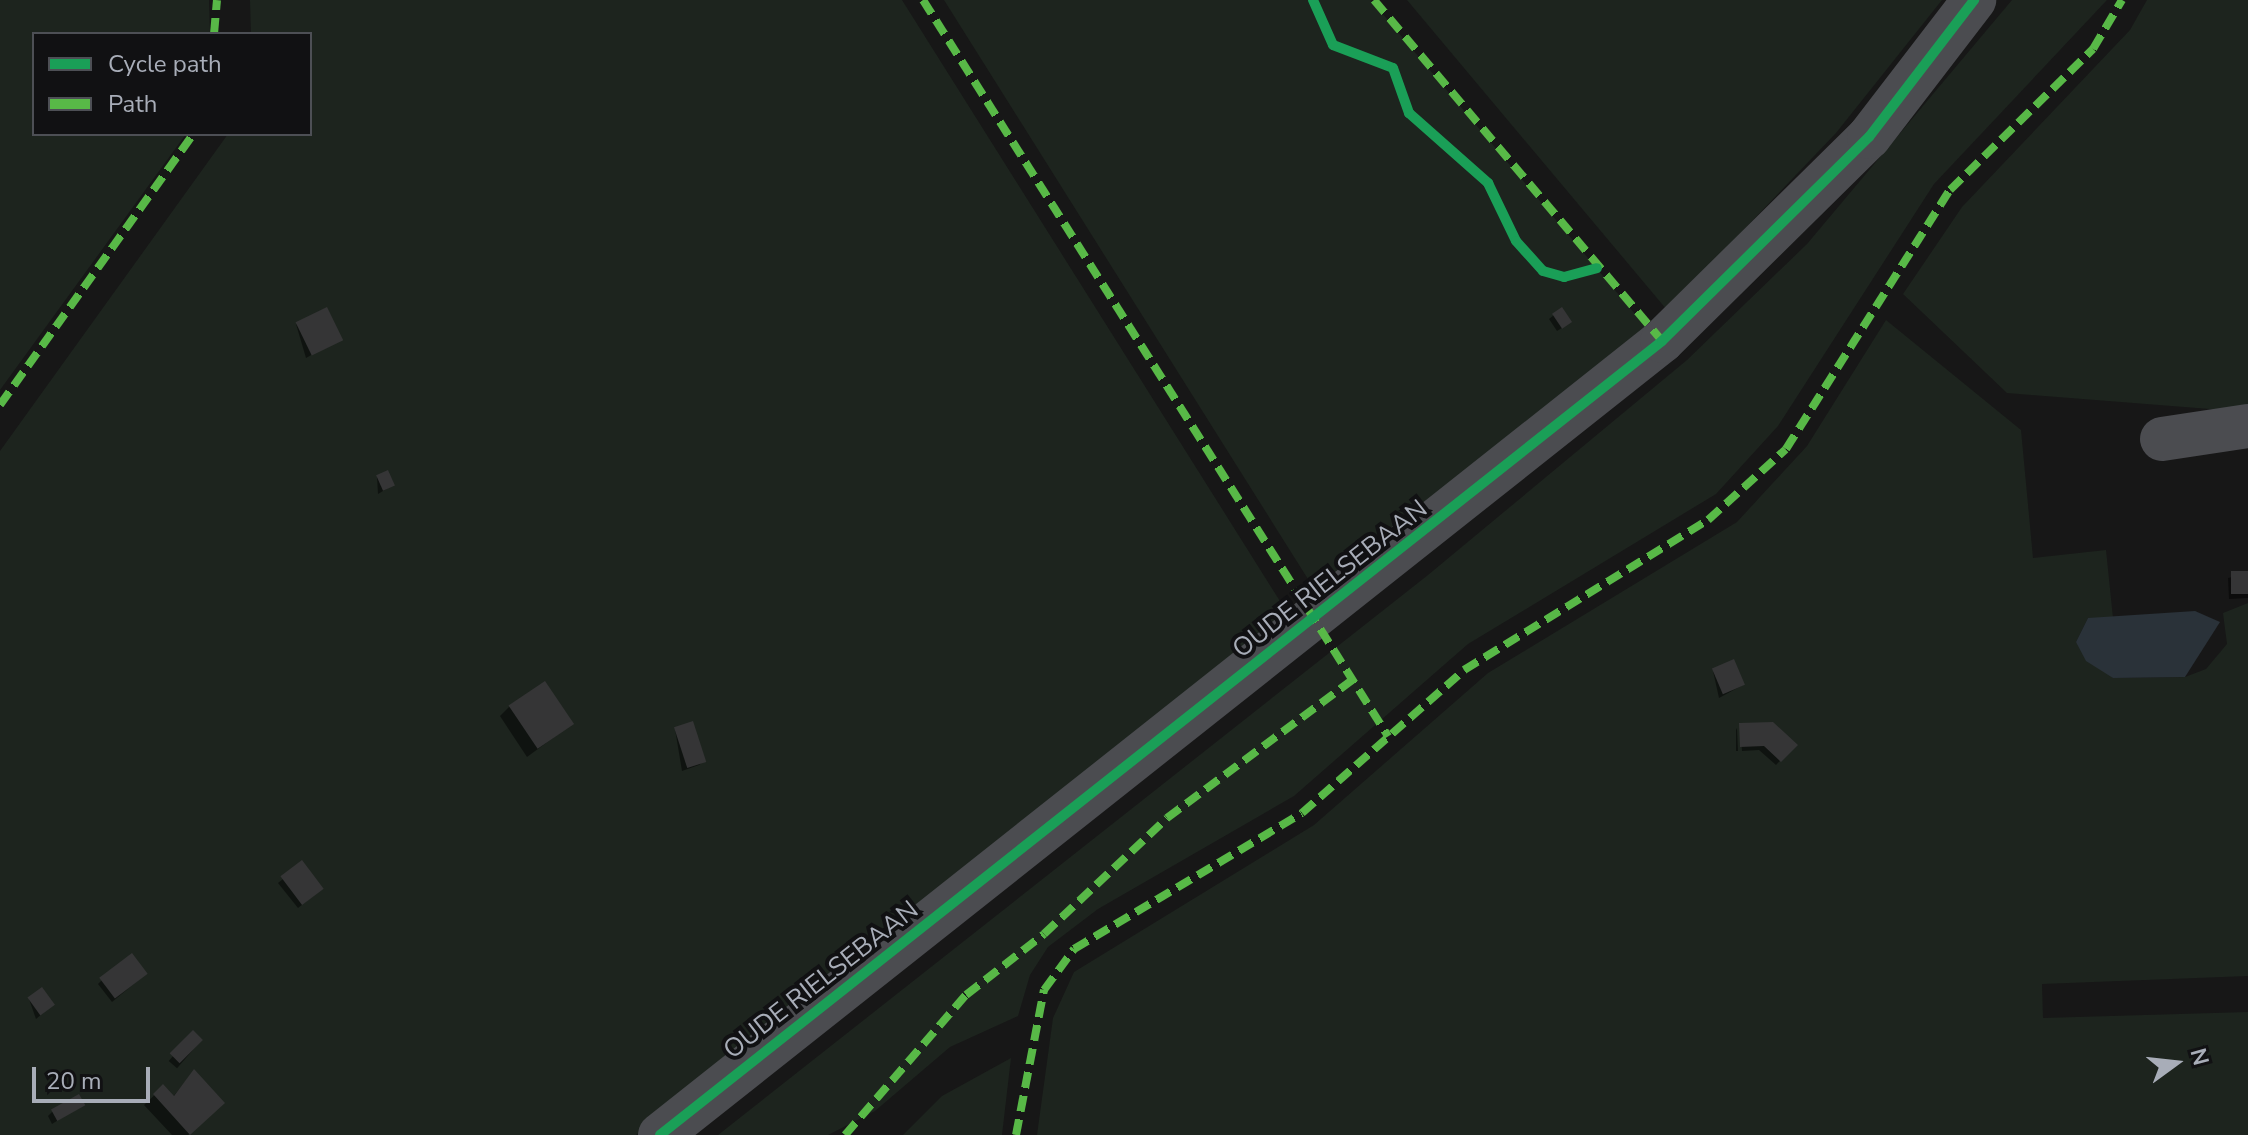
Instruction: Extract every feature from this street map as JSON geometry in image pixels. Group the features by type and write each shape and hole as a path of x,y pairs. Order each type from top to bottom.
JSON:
{"street":[{"name":"OUDE RIELSEBAAN","path":"660,1135 1662,341 1869,137 1974,0"},
{"path":"2162,439 2248,426"}],"shaded area":[{"path":"0,0 209,0 210,32 32,32 32,136 185,136 0,390"},
{"path":"250,0 902,0 1290,617 636,1135 0,1135 0,451 227,136 312,136 312,32 251,32"},
{"path":"944,0 1371,0 1646,327 1318,595"},
{"path":"1407,0 1942,0 1836,133 1667,310"},
{"path":"2012,0 2107,0 1934,184 1778,426 1716,494 1468,644 1294,796 1098,909 1048,947 1030,975 1018,1016 950,1047 875,1111 828,1135 718,1135 1428,575 1687,360 1807,244"},
{"path":"2147,0 2248,0 2248,412 2007,393 1903,294 1962,207 2130,30"},
{"path":"1886,320 2021,430 2033,558 2106,550 2113,618 2088,618 2076,642 2113,678 2185,677 2206,669 2227,644 2223,613 2248,603 2248,976 2042,984 2043,1018 2248,1012 2248,1135 1037,1135 1053,1018 1074,972 1314,825 1488,673 1737,522 1807,446"},
{"path":"2195,611 2220,622 2185,677 2113,678 2086,661 2076,642 2088,618"},
{"path":"1011,1058 1002,1135 903,1135 942,1096"}],"building":[{"path":"327,307 343,340 312,356 296,322"},
{"path":"1562,307 1572,322 1562,329 1552,314"},
{"path":"388,470 395,486 383,491 376,475"},
{"path":"2231,571 2248,571 2248,594 2231,594"},
{"path":"1734,659 1745,685 1723,694 1712,668"},
{"path":"545,681 574,724 538,749 509,706"},
{"path":"693,721 706,762 687,768 674,727"},
{"path":"1773,722 1798,745 1781,762 1764,746 1740,747 1739,723"},
{"path":"302,860 324,889 302,905 280,876"},
{"path":"132,953 148,974 115,998 99,978"},
{"path":"42,987 55,1005 40,1015 27,998"},
{"path":"193,1030 203,1040 180,1063 170,1053"},
{"path":"194,1069 225,1103 190,1135 153,1094 163,1084 174,1096"},
{"path":"79,1094 85,1105 57,1121 51,1110"}],"marked path":[{"path":"214,32 217,0"},
{"path":"923,0 1388,736"},
{"path":"1374,0 1662,341"},
{"path":"1016,1135 1044,990 1074,949 1302,813 1464,670 1708,520 1786,449 1950,190 2093,49 2122,0"},
{"path":"0,405 192,136"},
{"path":"845,1135 966,995 1044,934 1167,818 1352,680"}],"cycle path":[{"path":"1313,0 1333,45 1393,68 1409,113 1488,183 1516,241 1543,271 1564,277 1597,268"},
{"path":"660,1135 1662,341 1869,137 1974,0"}]}
